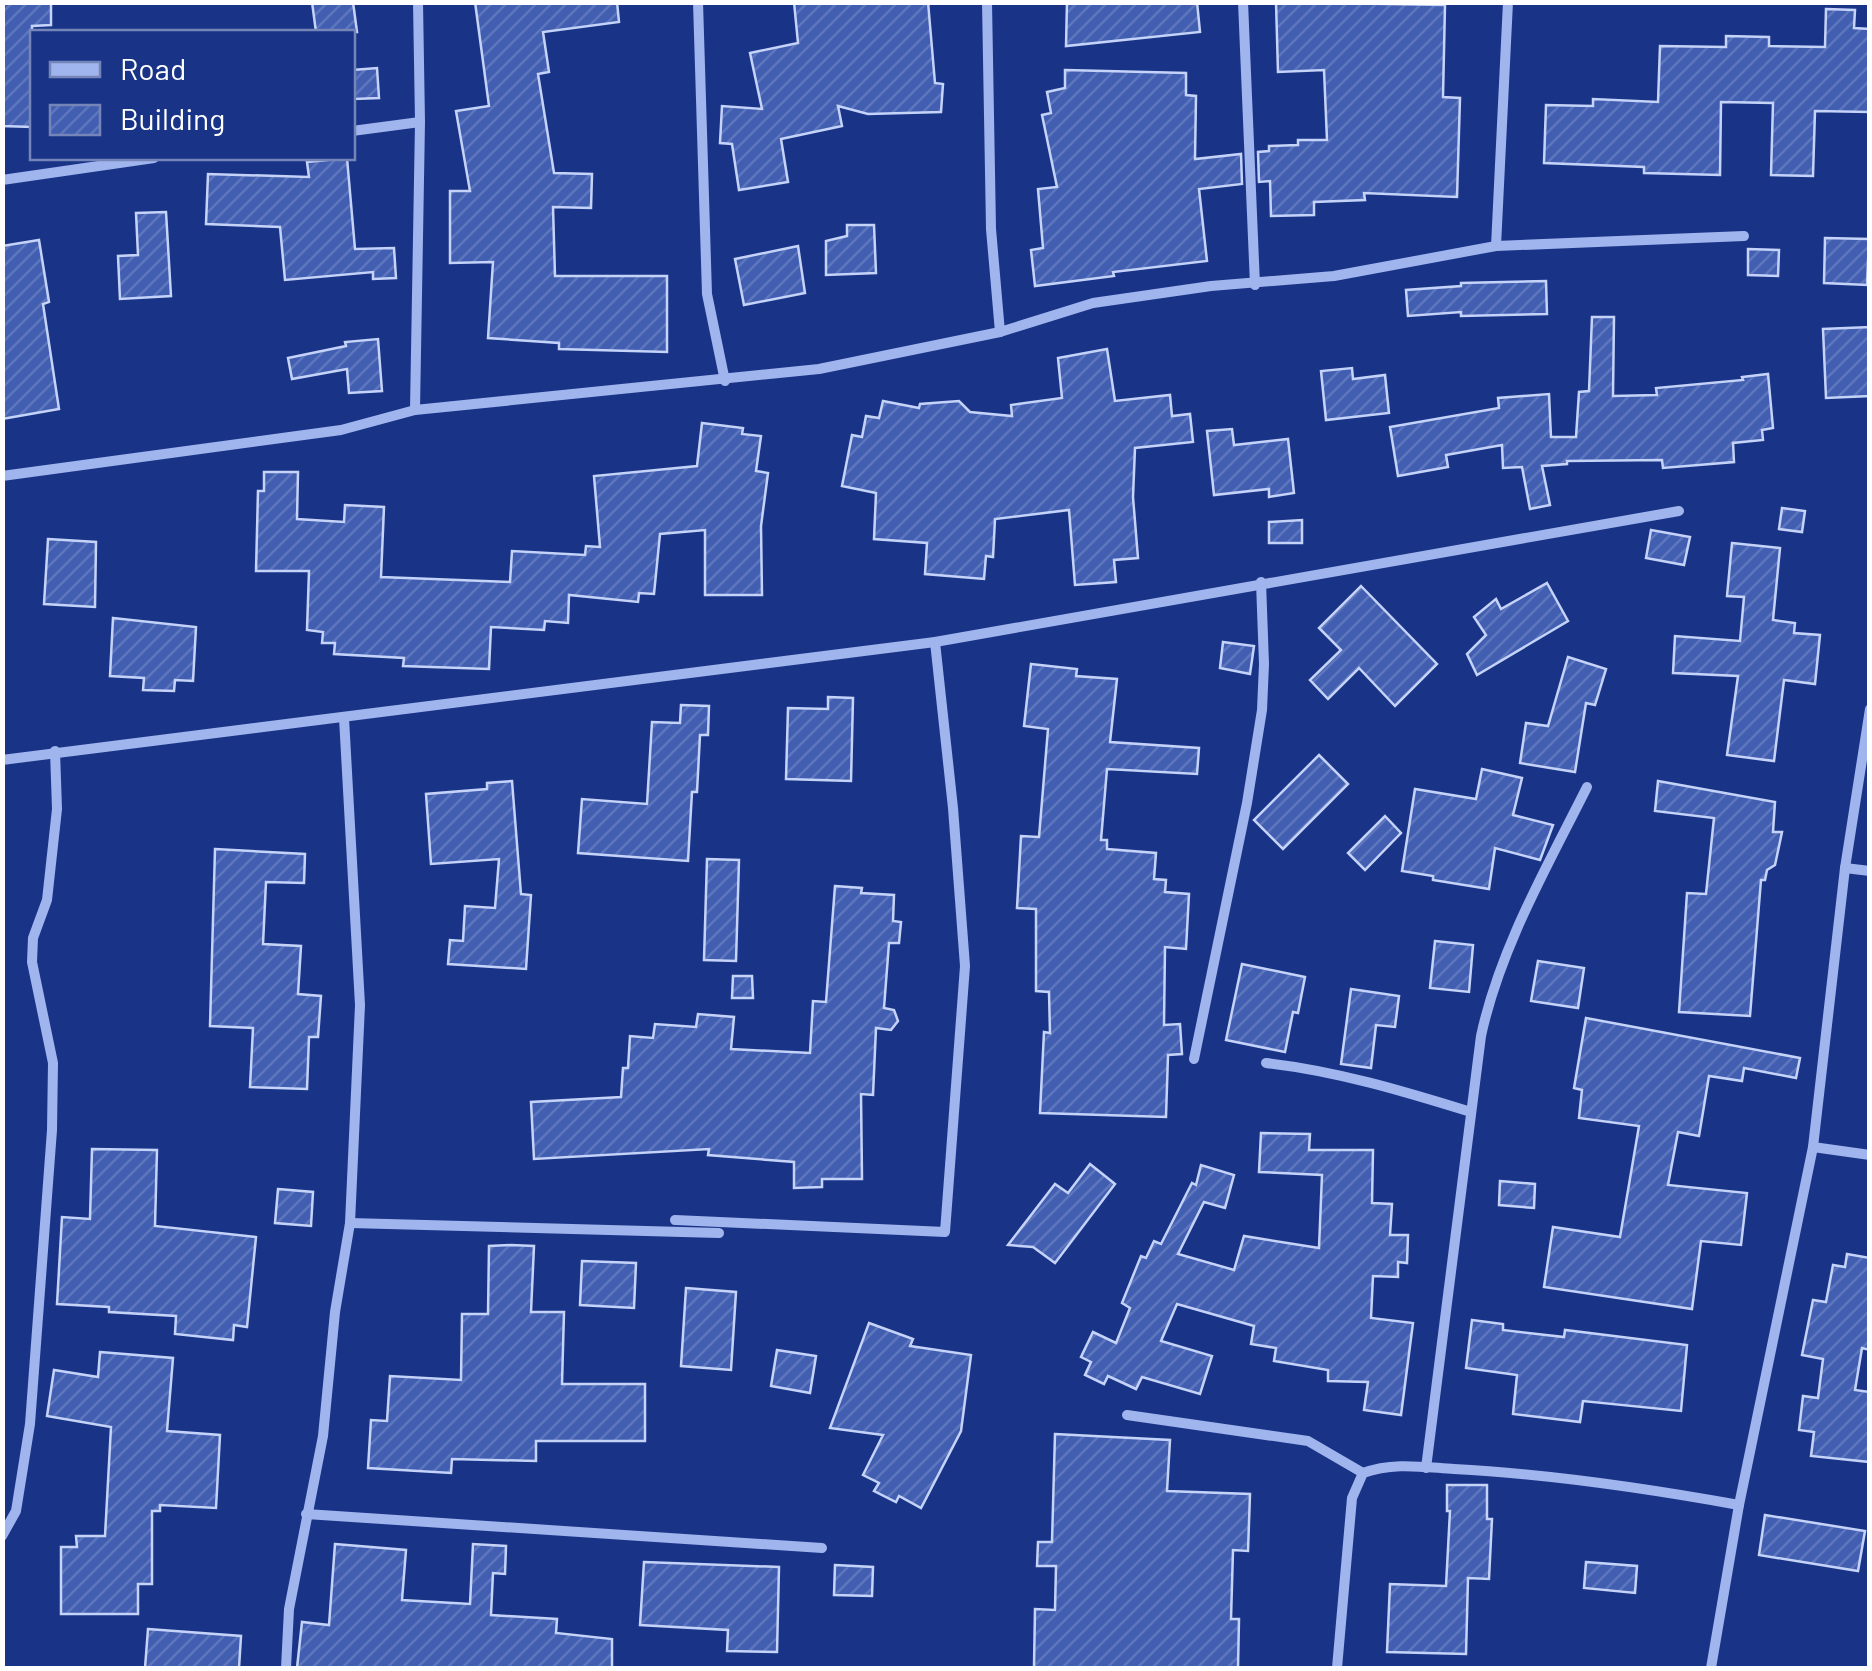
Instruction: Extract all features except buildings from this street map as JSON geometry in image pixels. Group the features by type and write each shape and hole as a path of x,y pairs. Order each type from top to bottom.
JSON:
{"street":[{"path":"416,410 418,2"},
{"path":"698,2 707,294 725,380"},
{"path":"987,2 991,229 1000,332"},
{"path":"1243,2 1254,285"},
{"path":"1496,246 1508,2"},
{"path":"355,131 420,122"},
{"path":"2,180 140,160"},
{"path":"2,476 322,433 416,410 819,369 1000,332 1093,302 1211,286 1334,276 1496,246 1744,236"},
{"path":"2,760 934,642 1679,510"},
{"path":"1194,1059 1247,803 1262,710 1261,582"},
{"path":"675,1220 945,1232 964,966 953,808 934,642"},
{"path":"1711,1668 1813,1147 1845,868 1870,709"},
{"path":"286,1668 289,1609 322,1436 335,1312 350,1223 360,1005 344,718"},
{"path":"2,1536 16,1512 28,1441 52,1130 53,1063 32,938 47,900 57,809 56,752"},
{"path":"1426,1468 1489,998 1587,787"},
{"path":"1845,868 1870,871"},
{"path":"1266,1063 1383,1084 1471,1112"},
{"path":"1813,1147 1870,1155"},
{"path":"350,1223 719,1233"},
{"path":"1127,1415 1308,1441 1362,1472 1387,1464 1579,1480 1740,1505"},
{"path":"1337,1668 1352,1498 1362,1472"},
{"path":"306,1514 822,1548"}]}
